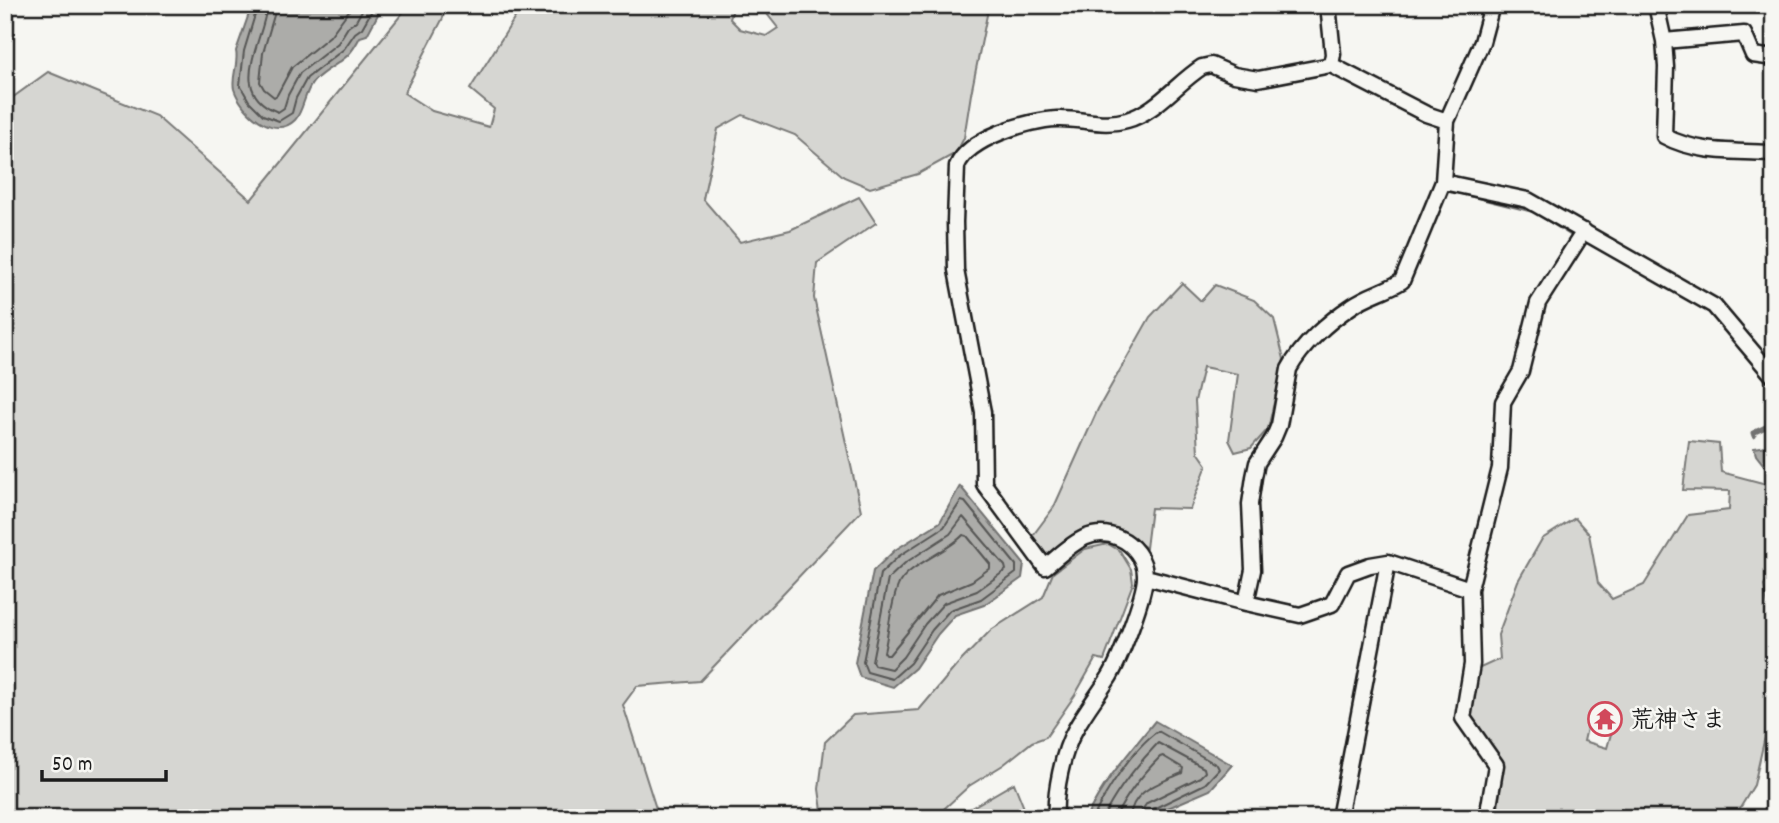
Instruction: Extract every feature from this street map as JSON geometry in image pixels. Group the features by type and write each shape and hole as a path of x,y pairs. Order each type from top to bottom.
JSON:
{"street":[{"path":"1328,5 1333,54 1331,65"},
{"path":"1246,603 1253,570 1250,504 1254,477 1257,463 1275,437 1279,425 1289,369 1325,327 1354,304 1402,281 1441,186 1447,121 1482,42 1492,5"},
{"path":"1656,5 1664,41 1666,67 1664,136 1677,143 1700,149 1774,153"},
{"path":"1664,41 1744,34 1752,55 1774,58"},
{"path":"1056,818 1065,753 1074,731 1111,674 1128,637 1146,577 1136,550 1122,539 1105,533 1085,535 1045,567 984,484 982,401 956,270 957,166 960,158 968,150 993,136 1024,125 1060,119 1112,124 1130,120 1152,107 1202,66 1211,65 1234,75 1258,79 1331,65 1426,114 1447,121"},
{"path":"1441,186 1528,200 1584,231 1714,306 1774,377"},
{"path":"1489,818 1496,765 1463,718 1472,664 1470,589 1500,468 1503,402 1521,371 1538,303 1584,231"},
{"path":"1146,577 1300,615 1332,604 1348,573 1388,562 1470,589"},
{"path":"1339,818 1388,562"}],"shaded area":[{"path":"409,5 445,5 443,18 404,93 432,111 489,127 494,109 470,89 523,5 734,5 730,19 740,29 766,36 778,28 760,5 989,5 964,138 956,153 918,174 870,188 844,177 795,135 743,115 718,129 703,199 740,242 790,230 859,197 876,223 817,263 814,298 861,511 700,681 637,686 623,705 659,818 5,818 5,103 48,72 156,116 251,200"},
{"path":"1182,283 1201,301 1215,285 1254,300 1274,319 1284,359 1268,429 1251,448 1235,452 1229,440 1238,374 1203,367 1195,401 1198,452 1207,465 1190,509 1151,508 1146,548 1117,529 1105,526 1084,531 1046,557 1031,538 1054,507 1098,409 1150,317"},
{"path":"1689,441 1719,444 1721,472 1774,486 1774,569 1764,586 1774,633 1774,697 1754,785 1734,818 1497,818 1503,765 1470,718 1478,669 1500,659 1498,635 1518,581 1542,539 1575,518 1589,534 1598,583 1612,599 1644,585 1688,515 1729,510 1730,491 1683,490","holes":["1591,711 1616,716 1607,748 1584,741"]},
{"path":"1108,544 1120,551 1131,569 1133,583 1104,660 1096,658 1046,737 1032,742 1003,765 969,786 934,818 823,818 819,789 825,742 853,715 919,710 991,630 1043,597 1053,573 1085,549"},
{"path":"1014,783 1028,818 960,818 971,808"}],"water":[{"path":"252,5 383,5 367,35 360,37 348,55 314,81 295,120 287,126 278,127 259,121 244,106 234,89 236,51"},
{"path":"1774,445 1774,478 1756,455 1754,448"},
{"path":"960,486 1024,564 1022,578 984,605 955,615 938,634 915,668 893,687 860,677 855,663 873,571 895,550 940,522"},
{"path":"1155,721 1232,765 1210,790 1152,818 1086,818 1109,779"}],"waterway":[{"path":"1451,190 1535,211 1571,234"},
{"path":"1754,436 1753,433 1774,423"}],"place":[{"name":"荒神さま","path":"1605,719"}]}
